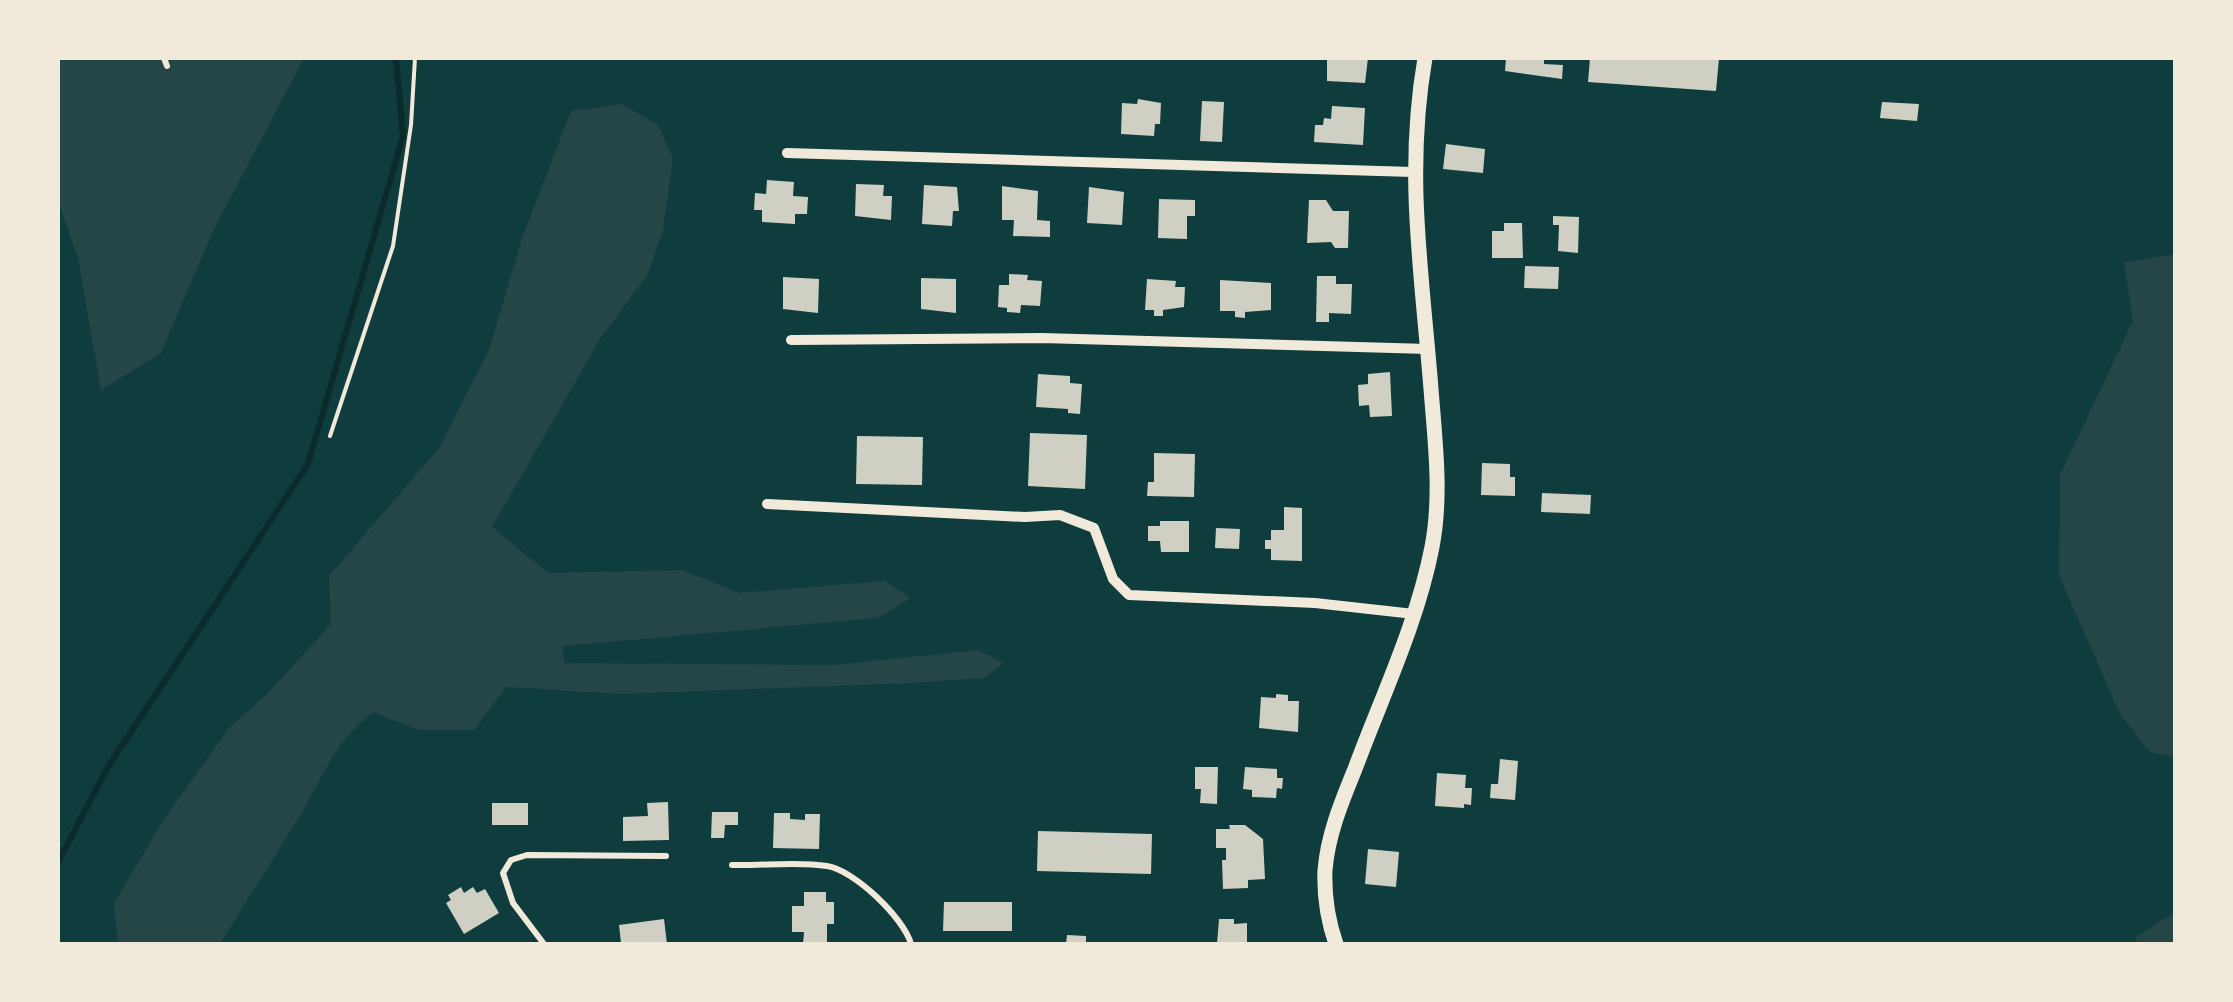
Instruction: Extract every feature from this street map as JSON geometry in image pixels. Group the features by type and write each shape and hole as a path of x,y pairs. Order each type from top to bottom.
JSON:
{"street":[{"path":"1336,944 1326,895 1326,860 1333,828 1414,614 1436,517 1436,468 1413,172 1415,120 1425,58"},
{"path":"788,153 1413,172"},
{"path":"790,340 1042,338 1428,349"},
{"path":"767,504 1025,517 1060,515 1094,528 1113,579 1129,596 1315,603 1414,614"}],"lane":[{"path":"544,944 513,903 504,873 510,860 527,855 666,856"},
{"path":"732,866 828,866 845,872 895,913 911,944"}],"path":[{"path":"330,436 394,246 415,58"}],"shaded area":[{"path":"58,58 304,58 213,231 161,353 101,390 78,259 58,200"},
{"path":"622,104 658,125 673,158 663,230 648,274 600,339 492,527 548,573 682,570 740,593 885,581 911,598 878,618 563,646 564,663 833,665 978,650 1004,663 984,678 912,683 621,694 506,687 474,730 418,730 373,712 348,736 332,759 220,944 118,944 114,903 164,819 230,727 268,693 331,624 329,576 439,448 489,350 522,238 571,111"},
{"path":"2176,254 2175,758 2150,752 2120,714 2059,575 2060,475 2133,321 2124,262"},
{"path":"2175,912 2175,944 2137,944 2136,937"}],"building":[{"path":"1327,58 1368,58 1365,83 1327,81"},
{"path":"1506,58 1544,58 1544,64 1563,65 1562,79 1505,71"},
{"path":"1590,58 1719,58 1716,91 1588,82"},
{"path":"1138,99 1161,103 1160,124 1155,124 1154,136 1121,134 1122,103 1137,104"},
{"path":"1202,101 1224,102 1222,142 1200,141"},
{"path":"1882,102 1919,104 1917,121 1880,118"},
{"path":"1332,106 1365,108 1363,145 1314,142 1315,125 1323,125 1324,118 1331,119"},
{"path":"1446,144 1485,149 1483,173 1443,169"},
{"path":"767,180 794,182 793,196 808,197 807,214 795,214 795,224 762,222 762,210 754,210 755,193 766,194"},
{"path":"856,184 884,185 883,196 892,196 891,220 855,216"},
{"path":"924,185 957,187 959,211 953,211 952,226 922,224"},
{"path":"1002,186 1038,191 1037,220 1050,221 1050,237 1013,236 1014,220 1002,220"},
{"path":"1089,187 1124,192 1122,225 1087,223"},
{"path":"1159,199 1195,200 1195,216 1187,216 1187,239 1158,238"},
{"path":"1309,200 1326,200 1333,211 1349,211 1348,248 1335,248 1331,242 1307,243"},
{"path":"1553,216 1579,217 1578,253 1558,251 1559,225 1553,225"},
{"path":"1504,223 1522,223 1523,258 1492,258 1492,231 1504,231"},
{"path":"1525,266 1559,267 1558,289 1524,288"},
{"path":"1009,274 1042,281 1040,306 1021,305 1020,313 998,307 999,285 1009,285"},
{"path":"1317,276 1336,276 1336,284 1352,284 1351,314 1329,313 1329,322 1316,322"},
{"path":"783,277 819,279 818,313 783,309"},
{"path":"921,278 956,279 956,313 921,309"},
{"path":"1147,279 1176,281 1175,287 1185,287 1184,307 1163,310 1163,316 1145,310"},
{"path":"1220,280 1271,283 1271,310 1245,312 1245,318 1235,317 1235,311 1220,311"},
{"path":"1390,372 1392,416 1370,417 1369,405 1359,406 1358,385 1368,384 1368,374"},
{"path":"1038,374 1070,376 1070,383 1082,384 1080,414 1068,413 1068,409 1036,407"},
{"path":"1030,433 1087,435 1085,489 1028,486"},
{"path":"857,436 923,437 922,485 856,484"},
{"path":"1154,453 1195,454 1194,497 1147,496 1148,482 1154,482"},
{"path":"1482,463 1510,464 1515,496 1481,495"},
{"path":"1542,493 1591,495 1590,514 1541,512"},
{"path":"1284,507 1302,508 1302,561 1271,560 1271,549 1265,549 1265,540 1271,540 1271,530 1284,530"},
{"path":"1160,521 1189,521 1189,552 1161,552 1160,541 1148,541 1148,526 1160,526"},
{"path":"1216,528 1240,529 1239,549 1215,548"},
{"path":"1276,694 1288,695 1288,701 1299,701 1298,732 1259,728 1261,697 1276,698"},
{"path":"1500,759 1518,761 1515,800 1490,798 1491,784 1498,784"},
{"path":"1195,767 1218,767 1217,804 1200,803 1201,789 1195,789"},
{"path":"1245,767 1277,769 1277,778 1283,778 1276,798 1252,797 1252,790 1243,789"},
{"path":"1437,773 1466,775 1465,788 1472,788 1471,805 1435,806"},
{"path":"668,802 669,840 623,841 623,817 648,816 647,803"},
{"path":"492,803 528,803 528,825 492,825"},
{"path":"712,812 738,812 738,825 725,825 724,838 711,838"},
{"path":"774,813 790,813 790,819 805,820 805,814 820,814 819,849 773,848"},
{"path":"1229,825 1245,825 1263,839 1265,879 1248,880 1248,888 1223,889 1222,860 1226,860 1226,848 1216,848 1216,829 1230,829"},
{"path":"1038,831 1152,834 1151,874 1037,871"},
{"path":"1368,849 1399,852 1396,887 1365,884"},
{"path":"461,887 464,893 473,887 477,893 485,889 499,913 464,934 446,903 451,900 448,895"},
{"path":"804,892 826,892 826,902 834,902 834,924 827,924 827,944 803,944 804,932 792,932 792,906 804,906"},
{"path":"944,902 1012,902 1012,931 943,931"},
{"path":"664,919 667,944 621,943 619,925"},
{"path":"1219,919 1247,923 1247,944 1217,944"},
{"path":"1067,935 1086,936 1086,944 1066,944"}],"waterway":[{"path":"58,862 108,767 308,464 403,136 396,58"}]}
